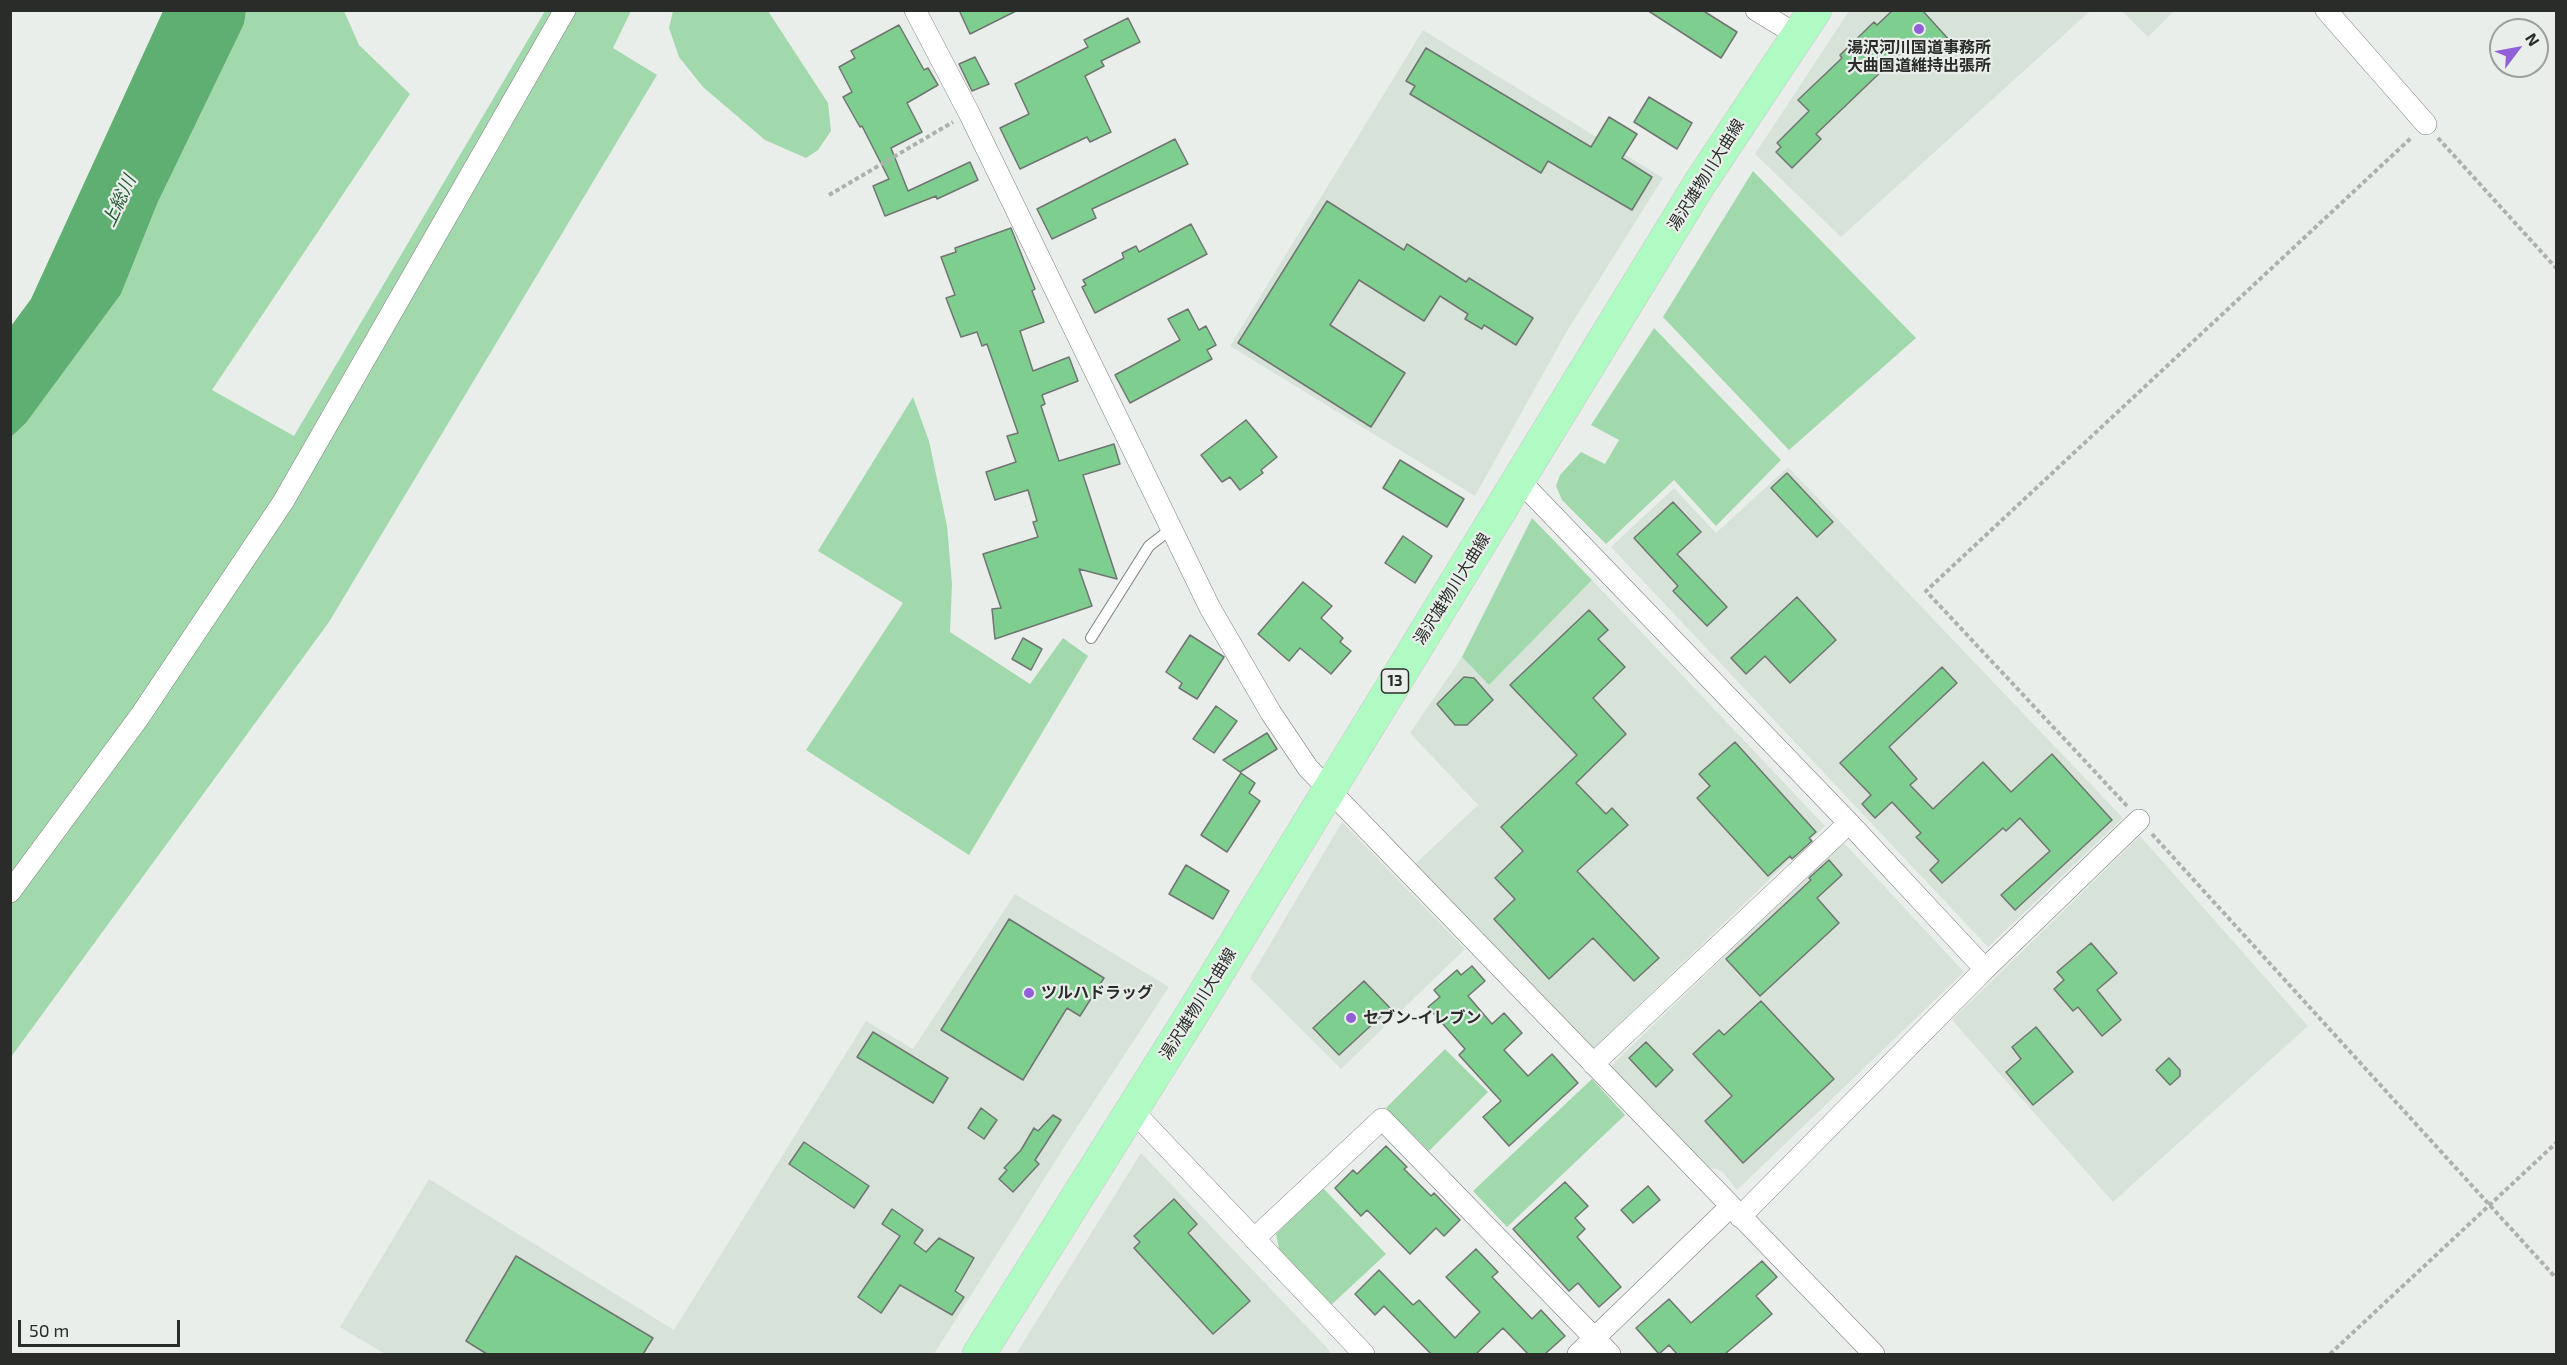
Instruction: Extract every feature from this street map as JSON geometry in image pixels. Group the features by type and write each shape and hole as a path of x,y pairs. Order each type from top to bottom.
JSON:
{"main road":[{"name":"湯沢雄物川大曲線","path":"979,1354 1132,1110 1700,183 1806,23"}],"street":[{"path":"10,892 140,716 283,502 565,10"},
{"path":"915,10 969,113 1210,608 1271,713 1308,768 1874,1354"},
{"path":"1756,10 1806,23"},
{"path":"2326,10 2426,124"},
{"path":"1519,480 1850,823 1985,969"},
{"path":"1578,1354 1735,1212 2139,820"},
{"path":"1593,1064 1850,823"},
{"path":"1132,1110 1254,1239 1353,1351"},
{"path":"1254,1239 1382,1119 1610,1354"}],"lane":[{"path":"1091,638 1149,546 1171,529"}],"path":[{"path":"829,195 891,156 969,113"},
{"path":"2556,268 2426,124 1926,591 2139,820 2556,1278"},
{"path":"2330,1354 2556,1143"}],"shaded area":[{"path":"246,11 344,11 359,45 410,94 212,390 294,436 545,11 631,11 613,48 657,75 329,622 11,1057 11,437 26,423 121,294 157,204 244,24"},
{"path":"673,11 768,11 828,103 831,131 818,150 806,158 765,140 703,87 679,57 669,28"},
{"path":"1849,11 2090,11 1841,237 1755,154"},
{"path":"2122,11 2174,11 2148,37"},
{"path":"1423,30 1663,178 1567,331 1475,496 1230,346"},
{"path":"1753,171 1916,338 1789,450 1663,317"},
{"path":"1654,328 1781,460 1716,526 1674,480 1606,544 1562,500 1556,486 1560,475 1581,452 1605,464 1619,440 1591,425"},
{"path":"913,397 929,441 947,526 952,584 950,632 1030,684 1063,638 1088,656 969,855 806,750 903,603 818,551"},
{"path":"1788,467 2123,818 1988,947 1611,547 1674,488 1716,533"},
{"path":"1532,518 1592,580 1489,685 1462,657"},
{"path":"1592,580 1825,826 1592,1050 1413,866 1478,805 1410,733 1462,657 1489,685"},
{"path":"1342,822 1465,949 1341,1069 1250,978"},
{"path":"2140,836 2308,1026 2113,1202 1952,1020"},
{"path":"1843,842 1964,972 1737,1190 1722,1171 1700,1165 1610,1067"},
{"path":"1015,894 1169,987 1068,1141 934,1354 385,1354 340,1327 429,1179 674,1330 866,1021 913,1049"},
{"path":"1445,1049 1488,1092 1429,1151 1386,1108"},
{"path":"1592,1079 1625,1115 1507,1227 1473,1191"},
{"path":"1141,1153 1329,1350 1330,1354 1016,1354"},
{"path":"1323,1188 1386,1254 1331,1305 1279,1249 1276,1234"}],"water":[{"name":"上総川","path":"163,11 246,11 244,24 157,204 121,294 26,423 11,437 11,326 31,299"}],"building":[{"path":"959,10 1018,10 970,34"},
{"path":"1647,10 1702,10 1737,32 1721,58"},
{"path":"1893,10 1922,10 1951,42 1929,63 1911,43 1816,134 1821,139 1792,168 1776,152 1781,147 1777,143 1809,111 1798,100 1842,58 1840,55 1874,22 1877,25"},
{"path":"1128,18 1140,42 1101,61 1104,66 1085,76 1111,132 1090,142 1087,137 1020,169 1000,128 1029,114 1015,84 1088,47 1084,40"},
{"path":"899,25 924,70 928,68 938,85 907,103 922,132 891,148 908,191 970,162 978,180 937,199 936,196 885,216 873,186 889,179 862,126 860,127 843,97 852,92 839,67 855,58 851,51"},
{"path":"1426,48 1591,147 1609,117 1637,134 1622,158 1652,177 1632,210 1548,161 1541,173 1410,94 1415,86 1406,81"},
{"path":"975,57 989,84 972,91 959,64"},
{"path":"1649,97 1692,123 1677,149 1634,122"},
{"path":"1175,139 1188,164 1092,209 1096,218 1052,239 1037,209"},
{"path":"1327,201 1404,250 1407,244 1466,282 1469,278 1533,318 1516,345 1484,325 1482,329 1465,319 1468,314 1440,296 1424,321 1359,280 1330,325 1405,373 1371,427 1238,343"},
{"path":"1191,224 1207,254 1095,313 1082,287 1086,285 1083,280 1124,258 1122,253 1136,246 1139,252"},
{"path":"1011,228 1035,289 1032,291 1044,322 1020,331 1033,371 1069,357 1078,381 1042,395 1045,404 1041,406 1059,461 1114,444 1120,464 1083,475 1117,579 1079,569 1092,606 995,639 992,609 1001,608 983,554 1038,537 1033,522 1037,521 1028,490 995,500 986,472 1016,462 1007,436 1018,433 987,344 982,346 977,332 961,337 946,298 955,295 941,257 956,252 955,248"},
{"path":"1188,309 1199,330 1206,326 1216,345 1207,350 1212,359 1130,403 1115,375 1180,340 1168,319"},
{"path":"1246,420 1277,457 1261,470 1263,473 1240,490 1230,477 1222,482 1201,455"},
{"path":"1400,460 1464,499 1447,527 1383,488"},
{"path":"1787,473 1833,522 1817,537 1771,488"},
{"path":"1673,502 1701,532 1677,554 1727,607 1707,626 1673,591 1678,586 1634,538"},
{"path":"1403,536 1432,556 1415,583 1385,563"},
{"path":"1303,582 1332,606 1321,618 1343,638 1340,642 1351,651 1331,674 1300,648 1289,661 1258,634"},
{"path":"1797,597 1836,640 1790,683 1765,656 1746,674 1731,658"},
{"path":"1589,610 1608,630 1598,639 1625,667 1593,698 1626,734 1576,783 1606,814 1612,808 1628,825 1577,871 1659,958 1634,981 1593,938 1549,979 1494,919 1515,899 1495,878 1523,851 1501,827 1577,755 1510,685"},
{"path":"1190,635 1224,657 1197,699 1179,688 1182,683 1166,672"},
{"path":"1023,638 1042,649 1031,670 1012,659"},
{"path":"1942,667 1957,683 1889,747 1917,779 1910,785 1933,809 1983,762 2011,792 2052,754 2112,820 2015,910 2001,895 2050,851 2020,818 2006,831 2003,828 1942,883 1930,870 1939,861 1916,837 1921,833 1892,802 1875,818 1862,804 1871,795 1840,763"},
{"path":"1464,677 1474,678 1493,700 1467,725 1455,725 1437,704"},
{"path":"1216,706 1237,721 1214,753 1193,739"},
{"path":"1267,733 1277,749 1240,772 1223,760"},
{"path":"1735,742 1816,832 1809,838 1812,841 1792,859 1790,856 1768,876 1697,798 1710,786 1699,774"},
{"path":"1241,773 1255,783 1249,793 1260,801 1227,852 1201,835"},
{"path":"1829,860 1842,875 1817,898 1839,923 1760,996 1726,959 1811,880 1809,878"},
{"path":"1186,865 1229,891 1213,919 1169,894"},
{"name":"ツルハドラッグ","path":"1009,919 1104,978 1080,1016 1067,1008 1023,1080 941,1030"},
{"path":"2091,943 2117,973 2097,990 2121,1020 2102,1036 2078,1007 2073,1011 2054,989 2064,980 2057,972"},
{"path":"1472,966 1485,981 1468,996 1492,1024 1504,1013 1522,1033 1504,1050 1528,1076 1552,1054 1578,1083 1509,1146 1483,1117 1501,1101 1459,1055 1465,1049 1428,1007 1440,997 1434,990 1457,970 1461,975"},
{"name":"セブン-イレブン","path":"1364,981 1390,1008 1339,1055 1313,1028"},
{"path":"1761,1001 1834,1079 1743,1163 1705,1121 1732,1096 1693,1054 1719,1030 1724,1035"},
{"path":"2036,1027 2073,1072 2033,1105 2006,1072 2021,1059 2012,1047"},
{"path":"873,1032 948,1078 933,1103 857,1057"},
{"path":"1646,1042 1673,1070 1656,1087 1629,1058"},
{"path":"2169,1058 2180,1070 2180,1076 2170,1085 2156,1070"},
{"path":"981,1108 997,1120 984,1139 968,1128"},
{"path":"1053,1115 1061,1120 1035,1160 1039,1164 1013,1192 999,1179 1007,1170 1004,1168 1021,1150 1034,1128 1038,1131"},
{"path":"804,1142 869,1186 854,1208 789,1164"},
{"path":"1386,1146 1407,1167 1404,1169 1431,1196 1434,1193 1460,1220 1444,1236 1436,1228 1410,1254 1367,1210 1361,1216 1335,1188 1353,1170 1357,1174"},
{"path":"1565,1182 1588,1206 1575,1218 1585,1229 1577,1237 1621,1287 1599,1307 1578,1283 1569,1291 1513,1229"},
{"path":"1648,1186 1660,1200 1633,1223 1621,1210"},
{"path":"1174,1199 1197,1224 1188,1233 1250,1301 1213,1334 1134,1248 1140,1242 1134,1236"},
{"path":"892,1209 923,1230 914,1243 926,1252 939,1238 974,1258 955,1291 964,1297 952,1315 900,1285 881,1313 858,1297 900,1236 882,1224"},
{"path":"1476,1249 1498,1272 1492,1277 1532,1319 1541,1310 1565,1336 1545,1354 1528,1354 1503,1328 1476,1354 1431,1354 1384,1306 1375,1315 1355,1294 1379,1270 1413,1305 1419,1300 1455,1338 1480,1312 1446,1277"},
{"path":"516,1256 653,1338 643,1354 487,1354 466,1341"},
{"path":"1762,1261 1777,1277 1756,1296 1772,1314 1725,1354 1677,1354 1669,1345 1659,1354 1636,1328 1669,1299 1691,1323"}],"place":[{"name":"湯沢河川国道事務所 大曲国道維持出張所","path":"1919,29"},
{"name":"ツルハドラッグ","path":"1029,993"},
{"name":"セブン-イレブン","path":"1351,1018"}]}
